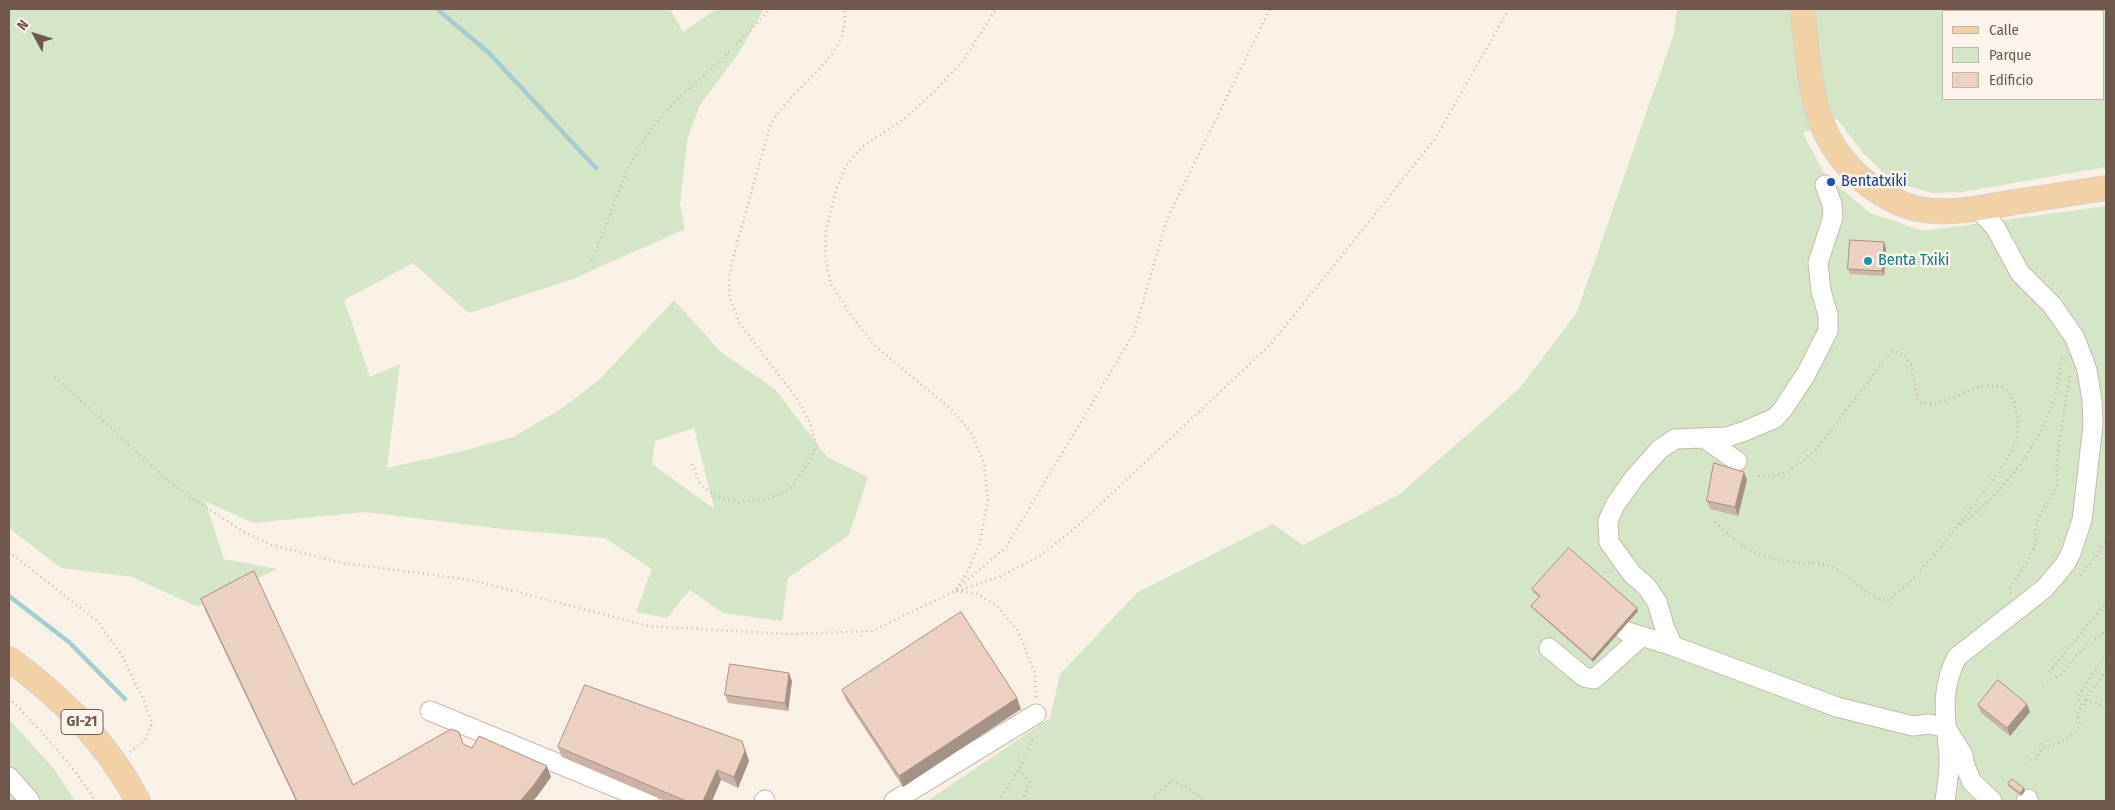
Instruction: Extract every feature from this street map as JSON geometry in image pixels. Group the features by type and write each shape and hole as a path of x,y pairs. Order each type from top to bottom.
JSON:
{"main road":[{"path":"1802,9 1815,101 1822,124 1833,145 1846,162 1877,192 1896,202 1919,209 1936,210 1977,208 2106,188"},
{"name":"GI-21","path":"9,659 63,702 100,742 116,763 138,801"}],"street":[{"path":"1673,646 1665,629 1657,602 1647,587 1632,574 1609,542 1608,521 1620,498 1660,449 1675,439 1727,437 1775,418 1783,410 1818,352 1828,330 1828,315 1821,291 1818,263 1833,218 1832,204 1825,185"},
{"path":"1945,801 1949,756 1945,727 1949,673 1957,657 2045,588 2065,564 2071,553 2082,520 2093,425 2092,400 2087,370 2075,338 2052,305 2020,273 1996,227 1977,208"},
{"path":"1704,438 1737,461"},
{"path":"1549,648 1584,677 1594,679 1633,633 1837,707 1913,726 1928,724 1945,727 1963,755 1965,766 1972,782 1992,801"},
{"path":"430,711 650,801"},
{"path":"894,801 1036,714"},
{"path":"9,777 30,801"}],"path":[{"path":"591,261 603,237 628,168 648,134 663,114 737,44 770,9"},
{"path":"692,464 700,484 715,496 739,502 768,500 790,489 810,461 816,445 810,423 798,400 740,324 730,299 729,278 770,126 777,112 834,53 843,32 845,9"},
{"path":"955,591 968,571 980,542 988,500 984,464 972,434 951,409 874,345 850,314 831,284 825,257 826,230 837,186 846,166 862,147 905,118 935,91 963,61 996,9"},
{"path":"955,591 1006,547 1134,333 1167,219 1270,9"},
{"path":"55,377 173,485 242,531 272,545 342,563 472,580 648,626 778,634 872,631 955,591 999,577 1040,556 1073,530 1271,344 1435,139 1509,9"},
{"path":"1715,522 1737,542 1755,554 1773,560 1799,563 1819,562 1839,570 1876,598 1887,601 1910,582 1956,528 2005,463 2017,439 2018,420 2014,402 2004,387 1985,386 1937,403 1924,404 1918,402 1911,364 1903,354 1890,351 1815,451 1788,472 1768,478 1755,476"},
{"path":"1956,528 1975,514 2003,487 2035,441 2056,394 2058,370 2062,359 2072,368 2064,404 2057,457 2057,487 2040,514 2035,529 2036,541 2031,555 2010,588 2012,599"},
{"path":"9,552 97,621 121,654 144,701 152,723 145,740 116,763"},
{"path":"955,591 978,594 998,607 1018,632 1035,674 1036,714 1032,742 1019,770 998,801"},
{"path":"2050,672 2106,603"},
{"path":"2043,685 2062,674 2078,654 2106,631"},
{"path":"2026,757 2030,760 2036,759 2042,746 2052,746 2064,740 2080,725 2078,714 2082,705 2078,699 2106,654"},
{"path":"2084,705 2090,692 2106,672"},
{"path":"9,698 51,741 84,783 95,801"},
{"path":"2086,700 2106,707"},
{"path":"1019,770 1029,782 1023,801"},
{"path":"1151,801 1172,780 1184,786 1203,799 1203,801"}],"green space":[{"path":"9,9 670,9 683,32 716,9 764,9 738,54 700,105 687,140 680,204 685,229 573,279 469,313 413,263 344,300 370,377 400,364 387,468 459,452 513,437 561,409 599,380 674,300 722,353 775,389 827,457 868,477 849,535 788,578 782,621 723,613 690,590 667,618 636,612 652,569 605,538 502,529 365,512 253,523 205,501 224,559 277,569 198,607 132,577 61,568 9,528","holes":["694,428 714,508 652,464 655,441"]},
{"path":"1677,9 2106,9 2106,167 1962,192 1932,193 1892,181 1863,153 1837,119 1803,133 1825,175 1870,213 1923,231 2106,206 2106,801 927,801 1050,718 1060,674 1138,592 1273,524 1303,545 1400,494 1519,389 1577,312 1674,33"},
{"path":"9,719 54,769 75,801 9,801"}],"building":[{"name":"Benta Txiki","path":"1850,240 1884,242 1882,271 1848,269"},
{"path":"1714,463 1744,472 1735,507 1707,501"},
{"path":"1569,548 1637,608 1592,659 1531,606 1540,596 1532,589"},
{"path":"254,571 353,785 451,729 459,732 463,744 472,748 479,736 547,766 534,785 520,801 297,801 201,599"},
{"path":"961,612 1017,698 899,776 842,690"},
{"path":"730,664 789,673 785,703 725,695"},
{"path":"1998,680 2027,704 2007,728 1978,705"},
{"path":"585,685 742,741 745,751 734,777 717,770 703,801 686,801 558,747"},
{"path":"2012,779 2024,788 2020,793 2008,784"}],"waterway":[{"path":"437,9 489,53 596,168"},
{"path":"9,596 69,642 125,699"}],"place":[{"name":"Bentatxiki","path":"1831,182"},
{"name":"Benta Txiki","path":"1868,261"}]}
